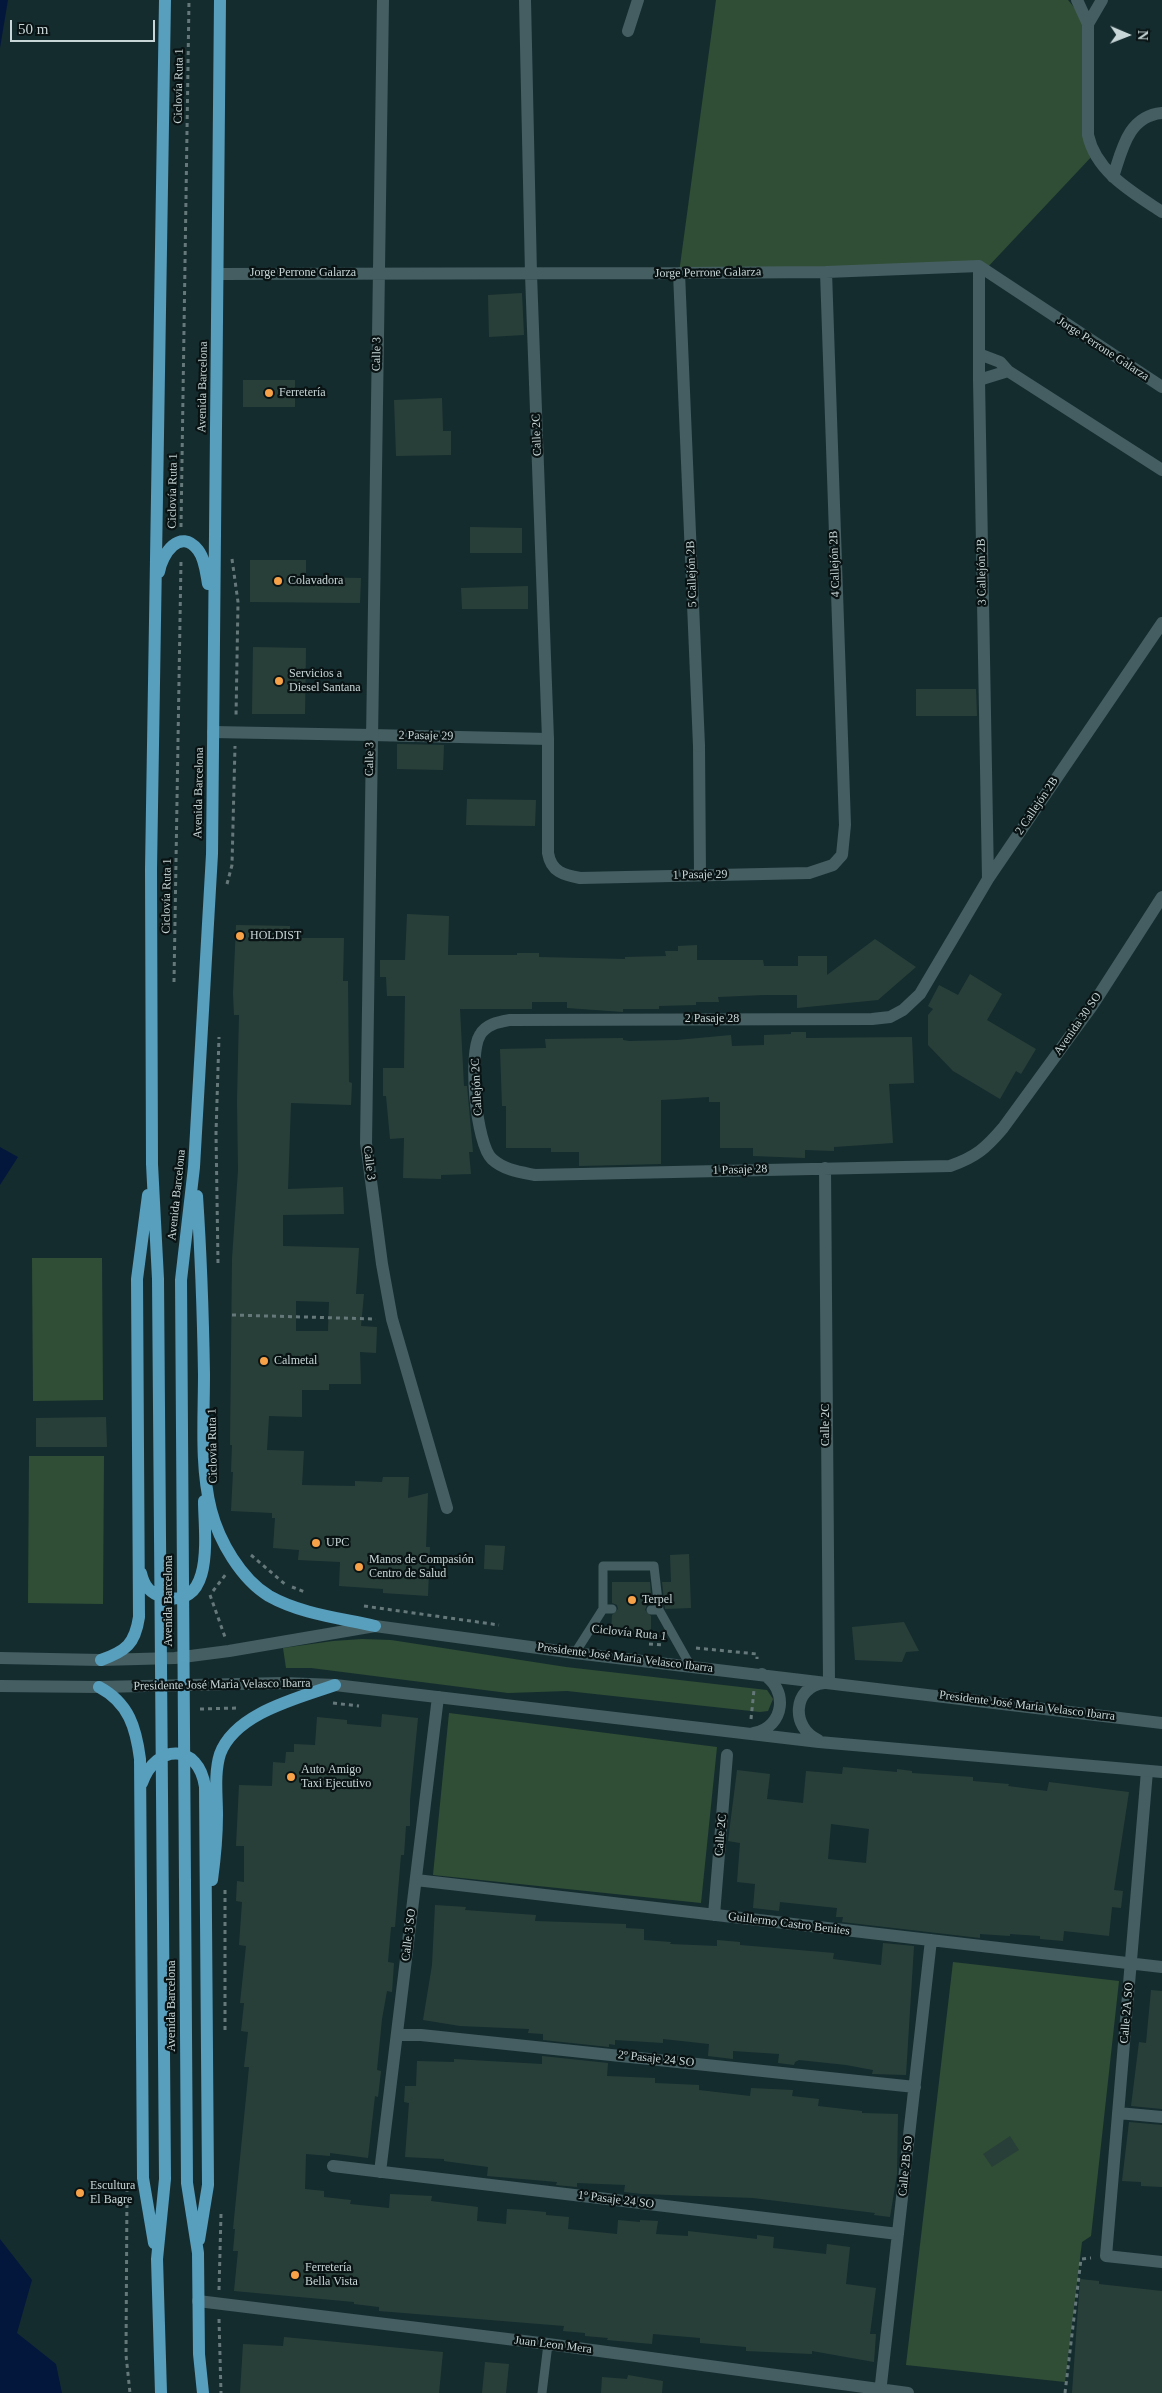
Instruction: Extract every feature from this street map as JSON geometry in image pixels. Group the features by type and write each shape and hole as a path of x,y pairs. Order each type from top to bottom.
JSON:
{"main road":[{"name":"Avenida Barcelona","path":"161,2393 157,2259 165,2179 158,1279 152,1164 154,604 165,0"},
{"name":"Avenida Barcelona","path":"203,2393 198,2301 198,2253 187,2183 181,1280 194,1167 212,854 220,0"},
{"path":"154,604 161,561 169,548 181,543 193,545 201,555 213,611"},
{"path":"101,1660 123,1650 131,1643 136,1632 139,1617 137,1279 152,1164"},
{"path":"139,1563 142,1578 154,1594 176,1598 189,1594 196,1589 202,1577 204,1562 203,1279 194,1167"},
{"path":"204,1465 211,1510 217,1528 237,1564 253,1583 269,1596 305,1611 375,1626"},
{"path":"206,1915 217,1849 218,1767 225,1745 240,1727 278,1705 335,1685"},
{"path":"93,1687 121,1702 132,1719 140,1759 143,2178 157,2259"},
{"path":"140,1788 151,1765 162,1756 174,1753 187,1756 196,1762 203,1773 208,2185 198,2253"}],"street":[{"name":"Calle 3","path":"383,0 366,1143 382,1264 392,1319 447,1508"},
{"name":"Calle 2C","path":"525,0 531,274 548,739 548,853 549,860 554,869"},
{"path":"628,31 638,0"},
{"path":"1077,0 1088,24 1088,135 1094,154 1113,177 1162,212"},
{"path":"1088,24 1102,0"},
{"path":"1113,177 1125,142 1133,127 1149,116 1162,113"},
{"name":"Jorge Perrone Galarza","path":"218,274 826,272 979,266 1162,387"},
{"name":"3 Callejón 2B","path":"979,266 978,380 988,879"},
{"name":"4 Callejón 2B","path":"826,272 845,825 842,855"},
{"name":"5 Callejón 2B","path":"679,273 699,746 700,875"},
{"path":"979,354 1000,362 1008,371 1162,470"},
{"path":"978,380 1008,371"},
{"name":"2 Callejón 2B","path":"920,994 988,879 1162,623"},
{"name":"2 Pasaje 29","path":"213,732 548,739"},
{"name":"1 Pasaje 29","path":"554,869 560,874 580,878 809,873 833,865 842,855"},
{"name":"Avenida 30 SO","path":"987,1147 1004,1128 1092,1006 1162,897"},
{"name":"2 Pasaje 28","path":"496,1022 510,1020 872,1019 890,1017 903,1010 920,994"},
{"name":"Callejón 2C","path":"491,1158 484,1149 480,1136 474,1064 479,1035 496,1022"},
{"name":"1 Pasaje 28","path":"491,1158 505,1168 535,1175 950,1166 971,1159 987,1147"},
{"name":"Calle 2C","path":"825,1168 829,1682"},
{"name":"Presidente José Maria Velasco Ibarra","path":"0,1658 101,1660 175,1658 375,1626 575,1653 690,1665 1162,1723"},
{"path":"750,1733 760,1732 774,1722 780,1707 778,1690 767,1677 757,1673"},
{"path":"819,1742 804,1731 800,1724 798,1707 806,1692 813,1686 829,1682"},
{"name":"Presidente José Maria Velasco Ibarra","path":"0,1686 93,1687 284,1683 335,1685 819,1742 1162,1772"},
{"name":"Calle 3 SO","path":"380,2172 438,1697"},
{"name":"Calle 2C","path":"714,1915 728,1756"},
{"name":"Calle 2A SO","path":"1106,2256 1147,1771"},
{"name":"Guillermo Castro Benites","path":"416,1880 1162,1968"},
{"name":"Calle 2B SO","path":"881,2391 931,1940"},
{"name":"2º Pasaje 24 SO","path":"396,2035 421,2035 915,2087"},
{"path":"1118,2113 1162,2117"},
{"name":"1º Pasaje 24 SO","path":"333,2166 898,2234"},
{"path":"1106,2256 1162,2262"},
{"name":"Juan Leon Mera","path":"198,2301 548,2344 881,2391 908,2393"}],"lane":[{"path":"575,1653 607,1609 607,1590 603,1566 654,1566 655,1610 690,1665"},
{"path":"542,2393 548,2344"}],"path":[{"name":"Ciclovía Ruta 1","path":"174,982 189,0"},
{"path":"216,1133 218,1270"},
{"path":"232,1315 392,1319"},
{"path":"246,1548 250,1554 286,1585 313,1595"},
{"path":"359,1605 509,1626"},
{"name":"Ciclovía Ruta 1","path":"642,1643 757,1654 757,1673 750,1733"},
{"path":"326,1703 363,1706"},
{"path":"1065,2393 1082,2259 1106,2256"}],"green space":[{"path":"716,0 1068,0 1088,24 1094,154 985,270 679,273"},
{"path":"32,1258 102,1258 103,1400 33,1401"},
{"path":"29,1456 104,1456 103,1604 28,1603"},
{"path":"362,1639 391,1640 566,1667 767,1690 773,1699 768,1711 760,1712 567,1691 508,1693 311,1668 286,1668 283,1648"},
{"path":"449,1713 717,1747 701,1903 433,1875"},
{"path":"953,1962 1119,1981 1091,2236 1082,2242 1065,2382 906,2365"}],"water":[{"path":"0,0 8,0 0,48"},
{"path":"0,1147 18,1157 0,1185"},
{"path":"0,2239 32,2280 17,2333 56,2364 62,2393 0,2393"}],"building":[{"path":"522,293 524,335 489,337 488,295"},
{"name":"Ferretería","path":"243,380 295,380 295,407 243,407"},
{"path":"442,398 443,431 451,431 451,455 396,456 394,400"},
{"path":"470,527 522,528 522,553 470,553"},
{"name":"Colavadora","path":"250,560 306,560 306,577 361,578 360,603 250,602"},
{"path":"528,586 528,609 462,609 461,588"},
{"name":"Servicios a Diesel Santana","path":"253,647 306,648 305,714 252,714"},
{"path":"916,689 976,689 977,716 916,716"},
{"path":"397,744 444,745 443,770 397,769"},
{"path":"467,799 536,800 535,826 466,825"},
{"path":"407,914 449,916 448,955 517,955 517,953 539,953 539,957 625,959 625,957 666,956 665,951 678,951 678,946 697,945 697,960 763,960 764,966 798,966 798,956 827,956 827,975 875,939 916,967 878,1000 797,1008 797,995 764,995 718,997 719,1002 696,1002 696,1005 659,1006 659,1009 623,1009 623,1012 567,1008 567,1002 532,1002 532,1009 460,1009 464,1086 467,1086 473,1152 469,1152 471,1174 441,1175 441,1179 403,1178 404,1138 390,1139 386,1096 383,1096 383,1068 404,1068 405,996 387,996 386,977 380,977 380,960 405,960"},
{"path":"236,925 290,926 290,938 344,938 343,981 348,981 349,1082 352,1083 351,1105 291,1103 288,1189 343,1187 344,1214 283,1215 283,1246 359,1248 356,1294 364,1294 361,1326 377,1327 376,1353 360,1352 361,1384 329,1384 329,1390 302,1390 302,1417 269,1416 267,1450 304,1451 302,1485 355,1486 355,1481 382,1482 383,1477 409,1477 408,1498 428,1493 426,1547 430,1547 428,1596 383,1593 383,1589 339,1586 340,1562 298,1560 299,1550 273,1548 275,1518 272,1518 272,1513 231,1511 233,1472 231,1472 232,1445 230,1445 232,1259 238,1170 239,1015 234,1015","holes":["296,1301 329,1302 328,1331 296,1331"]},
{"path":"970,974 1002,994 987,1020 1036,1049 1021,1074 1016,1071 1000,1099 953,1071 928,1045 928,1015 933,1009 928,1006 939,985 958,995"},
{"path":"791,1032 806,1032 806,1038 912,1037 914,1083 889,1084 893,1143 834,1147 834,1151 805,1150 805,1158 753,1156 753,1148 720,1148 720,1102 709,1102 709,1097 661,1100 661,1164 579,1166 579,1152 551,1152 551,1148 506,1148 506,1106 502,1106 500,1049 546,1048 545,1039 623,1038 623,1040 629,1041 677,1040 731,1035 732,1046 764,1045 764,1035 791,1034"},
{"path":"106,1417 107,1447 36,1447 36,1418"},
{"path":"485,1545 505,1546 503,1570 484,1569"},
{"path":"689,1554 691,1608 665,1609 662,1582 671,1582 670,1555"},
{"name":"Terpel","path":"612,1582 650,1582 652,1604 647,1605 645,1610 651,1616 651,1632 611,1631 612,1615 618,1609 617,1605 612,1603"},
{"path":"904,1622 919,1651 906,1652 902,1662 855,1660 852,1627"},
{"path":"382,1714 418,1718 410,1800 410,1826 406,1826 404,1855 401,1855 395,1927 391,1927 388,1962 394,1963 392,1992 387,1991 382,2019 377,2070 381,2071 378,2097 375,2096 368,2158 330,2153 330,2156 306,2154 305,2189 324,2191 324,2197 351,2200 350,2204 389,2208 390,2194 432,2196 431,2201 478,2207 477,2221 506,2224 507,2209 525,2210 546,2212 546,2215 569,2217 568,2229 617,2234 618,2220 658,2221 656,2234 688,2236 688,2231 757,2239 757,2235 774,2237 773,2248 826,2254 827,2244 850,2247 846,2284 876,2288 870,2334 876,2334 874,2362 812,2351 812,2354 746,2351 746,2347 700,2343 700,2338 653,2334 652,2344 607,2340 608,2338 585,2336 585,2333 563,2331 564,2326 379,2311 379,2307 354,2304 354,2302 234,2291 238,2251 233,2251 235,2229 233,2229 249,2067 244,2067 248,2032 241,2031 244,2003 240,2003 246,1946 239,1945 242,1902 236,1901 237,1881 244,1882 244,1846 236,1846 239,1785 272,1786 273,1762 285,1763 286,1752 294,1752 294,1744 315,1745 317,1717 347,1720 347,1724 381,1727"},
{"path":"843,1767 897,1772 897,1769 912,1771 912,1773 973,1777 973,1781 1009,1784 1008,1786 1047,1791 1049,1782 1129,1792 1114,1890 1123,1891 1121,1908 1112,1907 1109,1936 1064,1931 1063,1941 1040,1939 1040,1936 1010,1934 1010,1936 980,1934 980,1938 842,1922 843,1917 836,1917 837,1908 780,1902 779,1911 753,1908 755,1884 737,1882 740,1843 728,1841 737,1770 770,1774 767,1799 803,1803 806,1771 842,1774","holes":["831,1824 869,1829 866,1863 828,1859"]},
{"path":"435,1905 466,1907 465,1910 536,1915 535,1921 626,1924 626,1928 644,1929 644,1940 671,1942 670,1944 717,1946 717,1940 740,1942 740,1945 834,1953 833,1959 881,1965 883,1943 914,1946 906,2075 872,2074 873,2070 799,2060 794,2065 778,2063 779,2054 733,2051 733,2059 708,2056 709,2044 663,2039 663,2043 615,2040 615,2045 609,2044 609,2047 543,2040 543,2034 528,2033 529,2029 460,2026 423,2020 432,1965"},
{"path":"1151,1990 1162,1991 1162,2109 1131,2106 1139,2042 1146,2043"},
{"path":"542,2056 608,2063 607,2076 655,2078 655,2083 699,2085 699,2090 750,2096 751,2088 793,2090 792,2096 819,2099 818,2106 862,2111 862,2113 898,2114 897,2174 890,2217 874,2215 875,2213 753,2198 624,2192 625,2185 577,2183 577,2187 556,2185 557,2182 487,2176 488,2167 444,2161 444,2159 405,2157 409,2103 404,2102 405,2086 416,2086 417,2061 454,2062 454,2059 542,2064"},
{"path":"1129,2122 1162,2125 1162,2187 1141,2186 1141,2182 1122,2181"},
{"path":"1010,2136 1019,2150 992,2167 983,2154"},
{"path":"1080,2279 1099,2281 1099,2284 1162,2291 1162,2393 1072,2393"},
{"path":"284,2337 443,2352 439,2393 240,2393 243,2344 283,2346"},
{"path":"485,2362 509,2364 506,2393 482,2393"},
{"path":"628,2375 663,2381 662,2393 601,2393 602,2377 627,2379"}],"place":[{"name":"Ferretería","path":"269,393"},
{"name":"Colavadora","path":"278,581"},
{"name":"Servicios a Diesel Santana","path":"279,681"},
{"name":"HOLDIST","path":"240,936"},
{"name":"Calmetal","path":"264,1361"},
{"name":"UPC","path":"316,1543"},
{"name":"Manos de Compasión Centro de Salud","path":"359,1567"},
{"name":"Terpel","path":"632,1600"},
{"name":"Auto Amigo Taxi Ejecutivo","path":"291,1777"},
{"name":"Escultura El Bagre","path":"80,2193"},
{"name":"Ferretería Bella Vista","path":"295,2275"}]}
